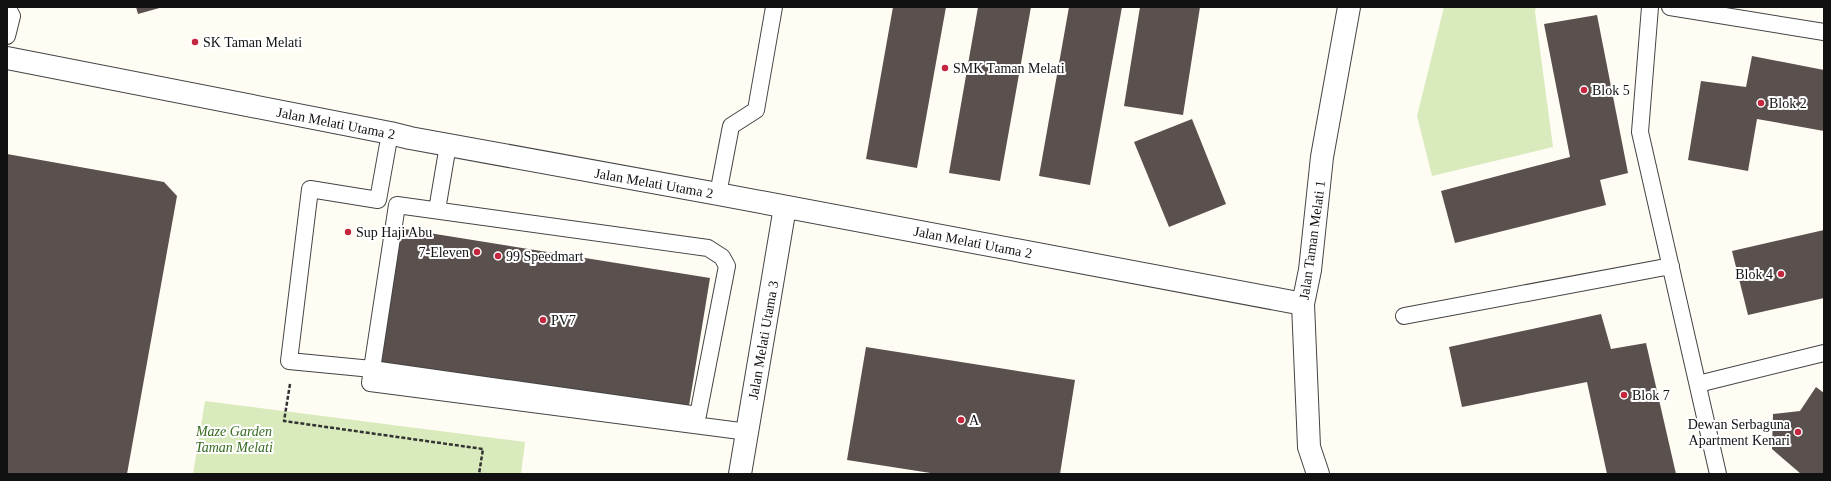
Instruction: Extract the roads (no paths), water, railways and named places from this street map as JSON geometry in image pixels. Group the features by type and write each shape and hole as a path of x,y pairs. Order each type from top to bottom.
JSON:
{"street":[{"name":"Jalan Taman Melati 1","path":"1318,474 1309,447 1303,304 1310,270 1322,157 1349,7"},
{"name":"Jalan Melati Utama 2","path":"7,58 448,145 1303,304"},
{"name":"Jalan Melati Utama 3","path":"740,474 786,207"}],"lane":[{"path":"7,7 12,16 7,36"},
{"path":"718,194 731,126 756,110 774,7"},
{"path":"1650,7 1640,132 1718,474"},
{"path":"1670,7 1824,32"},
{"path":"390,133 378,200 310,189 289,361 372,369 698,415 727,266 722,257 708,248 397,205 372,369 370,383 748,432"},
{"path":"437,210 448,145"},
{"path":"1404,316 1671,266"},
{"path":"1698,384 1824,352"}],"place":[{"name":"SK Taman Melati","path":"195,42"},
{"name":"SMK Taman Melati","path":"945,68"},
{"name":"Blok 5","path":"1584,90"},
{"name":"Blok 2","path":"1761,103"},
{"name":"Sup Haji Abu","path":"348,232"},
{"name":"7-Eleven","path":"477,252"},
{"name":"99 Speedmart","path":"498,256"},
{"name":"Blok 4","path":"1781,274"},
{"name":"PV7","path":"543,320"},
{"name":"Blok 7","path":"1624,395"},
{"name":"A","path":"961,420"},
{"name":"Dewan Serbaguna Apartment Kenari","path":"1798,432"}],"park label":[{"name":"Maze Garden Taman Melati","path":"234,440"}]}
